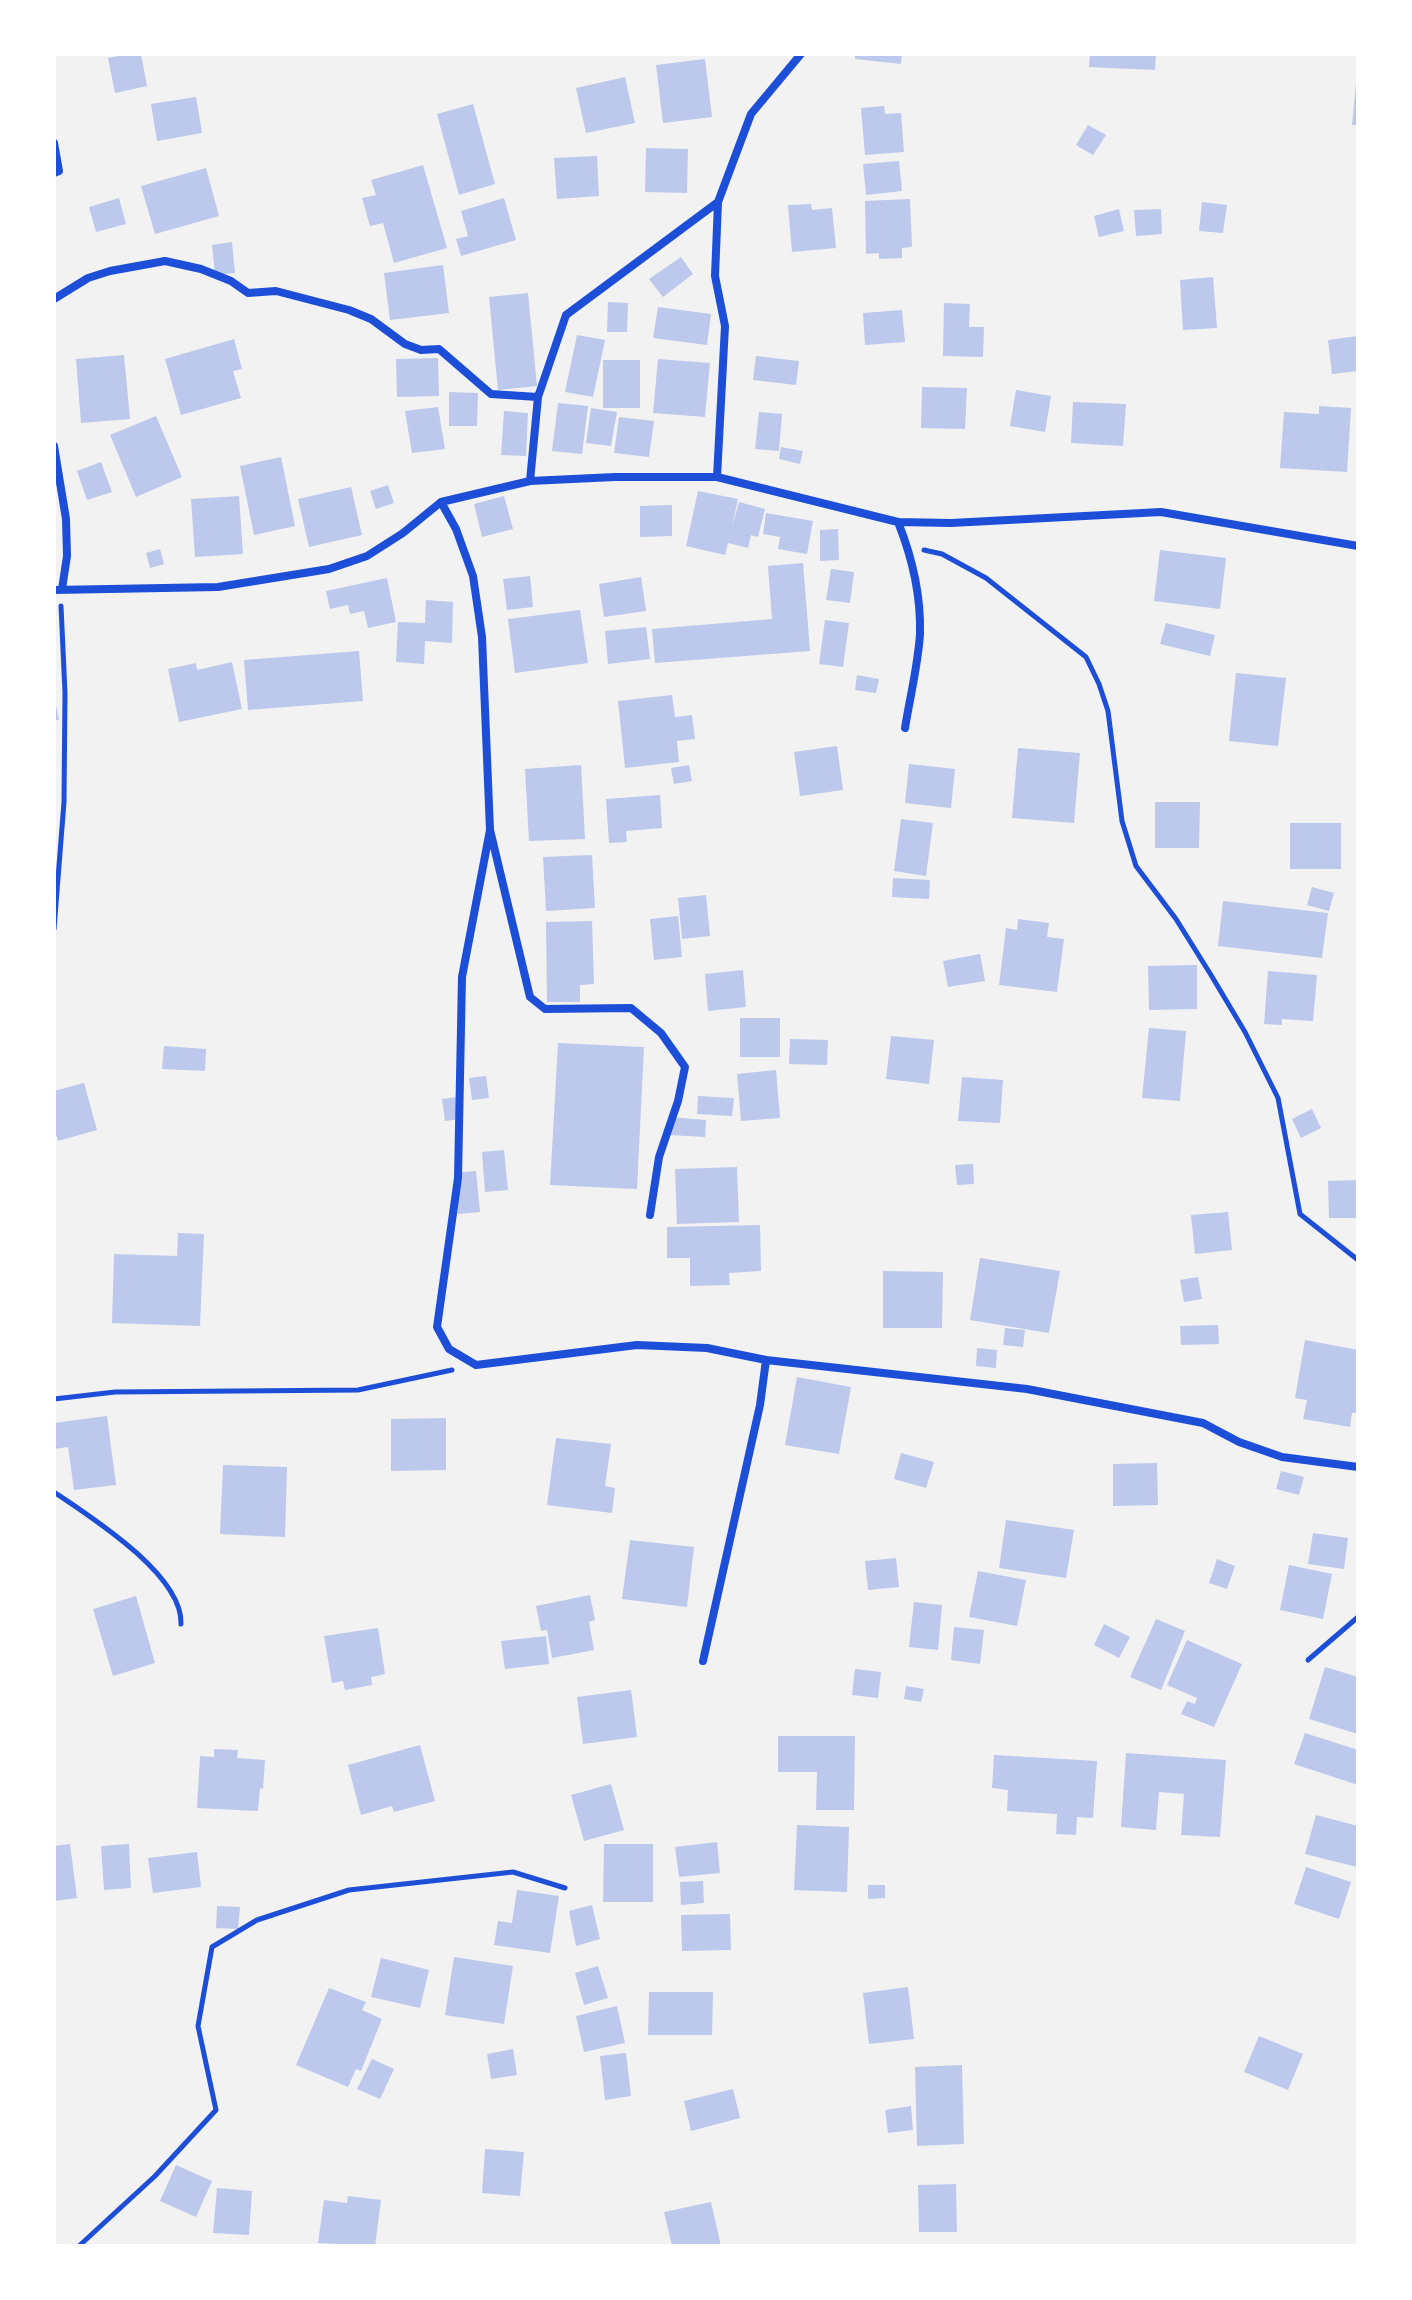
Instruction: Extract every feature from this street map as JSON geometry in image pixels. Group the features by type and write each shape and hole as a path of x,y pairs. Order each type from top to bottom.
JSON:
{"street":[{"path":"717,477 725,326 715,276 718,202 751,114 801,54"},
{"path":"54,143 59,171 54,173"},
{"path":"530,481 538,397 566,315 718,202"},
{"path":"54,299 99,274 165,261 201,269 231,281 248,293 276,291 349,310 371,319 405,344 421,350 439,349 491,394 538,397"},
{"path":"54,446 66,519 67,556 58,589 218,587 329,569 367,556 403,533 441,502 530,481 615,477 717,477 898,522 951,523 1161,512 1358,546"},
{"path":"441,502 456,529 473,576 482,637 490,830 530,997 545,1009 631,1008 661,1033 685,1067 678,1101 659,1157 650,1215"},
{"path":"898,522 917,591 920,633 905,728"},
{"path":"490,830 462,977 458,1178 437,1327 449,1349 476,1365 637,1345 707,1348 766,1360 1027,1389 1203,1423 1239,1442 1282,1457 1358,1467"},
{"path":"703,1661 760,1405 766,1360"}],"path":[{"path":"907,546 942,554 986,578 1086,657 1108,711 1122,821 1136,866 1176,919 1211,975 1245,1032 1278,1098 1300,1214 1358,1260"},
{"path":"54,929 64,802 65,693 58,589"},
{"path":"54,1399 115,1392 358,1390 476,1365"},
{"path":"54,1492 105,1526 149,1563 181,1609 181,1624"},
{"path":"1308,1660 1358,1617"},
{"path":"79,2246 155,2176 216,2110 198,2026 212,1947 257,1920 349,1890 513,1872 565,1888"}],"building":[{"path":"141,54 147,86 115,93 108,58"},
{"path":"855,54 902,54 901,64 855,59"},
{"path":"1090,54 1156,54 1155,70 1089,67"},
{"path":"705,59 712,117 663,123 656,65"},
{"path":"625,77 635,123 586,133 576,88"},
{"path":"1356,83 1358,125 1352,125"},
{"path":"196,97 202,133 157,141 151,104"},
{"path":"473,104 495,184 459,195 437,114"},
{"path":"884,106 885,114 901,113 904,152 865,155 861,108"},
{"path":"1088,125 1106,135 1093,155 1076,145"},
{"path":"646,148 688,149 687,193 645,192"},
{"path":"597,156 599,196 557,199 554,158"},
{"path":"899,161 902,191 866,195 863,164"},
{"path":"423,165 447,248 394,263 383,223 370,226 362,198 376,195 371,180"},
{"path":"206,168 219,216 155,234 141,186"},
{"path":"119,198 126,224 96,232 89,207"},
{"path":"504,198 516,240 461,256 456,239 468,236 461,211"},
{"path":"910,199 912,247 902,248 902,258 879,259 879,253 866,254 865,201"},
{"path":"1202,202 1227,205 1223,233 1199,231"},
{"path":"811,204 812,210 832,208 836,248 792,252 788,205"},
{"path":"1119,209 1124,231 1099,237 1094,216"},
{"path":"1161,209 1162,234 1136,236 1134,210"},
{"path":"232,242 235,273 215,275 212,245"},
{"path":"681,257 693,274 663,297 649,279"},
{"path":"443,265 449,313 390,320 384,273"},
{"path":"1213,277 1217,328 1183,330 1180,280"},
{"path":"528,293 537,386 498,390 489,297"},
{"path":"608,302 628,303 627,332 607,332"},
{"path":"944,303 970,304 969,327 984,327 983,357 943,356"},
{"path":"658,307 711,314 707,345 653,338"},
{"path":"902,310 905,342 865,345 863,313"},
{"path":"577,335 605,340 593,397 565,392"},
{"path":"1358,336 1358,371 1332,374 1328,340"},
{"path":"234,339 242,369 233,371 241,398 181,415 165,359"},
{"path":"124,355 130,419 81,423 76,359"},
{"path":"756,356 799,361 796,385 753,380"},
{"path":"438,358 439,396 397,397 396,359"},
{"path":"658,359 710,363 705,417 653,413"},
{"path":"603,360 640,360 640,408 603,408"},
{"path":"922,387 967,388 965,429 921,428"},
{"path":"1016,390 1051,396 1045,432 1010,426"},
{"path":"449,392 478,393 477,426 449,426"},
{"path":"1073,402 1126,404 1123,446 1071,443"},
{"path":"558,403 588,406 582,454 552,451"},
{"path":"1319,406 1351,408 1347,472 1280,468 1284,412 1319,414"},
{"path":"438,407 445,449 412,453 405,411"},
{"path":"591,408 617,412 611,446 586,443"},
{"path":"504,411 528,413 526,456 501,455"},
{"path":"759,412 782,414 779,451 755,449"},
{"path":"156,416 182,477 136,497 110,435"},
{"path":"619,417 654,421 649,457 614,453"},
{"path":"781,447 803,451 800,464 779,459"},
{"path":"281,457 295,526 254,535 240,466"},
{"path":"101,462 112,492 87,500 77,471"},
{"path":"388,485 394,503 376,509 370,491"},
{"path":"351,487 362,535 309,547 298,499"},
{"path":"698,491 738,499 732,526 739,502 765,509 758,537 751,535 748,548 728,543 725,555 686,546"},
{"path":"239,496 243,554 195,557 191,499"},
{"path":"504,496 513,529 482,537 474,504"},
{"path":"672,505 672,536 640,537 640,506"},
{"path":"766,513 813,521 807,554 778,549 780,537 763,534"},
{"path":"838,529 839,560 820,561 820,530"},
{"path":"160,549 164,564 150,568 146,553"},
{"path":"1160,550 1226,558 1220,609 1154,601"},
{"path":"803,563 810,651 655,663 652,629 772,619 768,566"},
{"path":"831,569 854,572 850,603 826,600"},
{"path":"530,576 533,607 507,610 503,579"},
{"path":"641,577 646,611 604,617 599,584"},
{"path":"387,578 396,622 368,628 364,611 350,614 348,605 330,609 326,591"},
{"path":"426,600 453,602 452,643 425,641 424,664 396,662 398,622 425,623"},
{"path":"580,610 588,663 515,673 508,619"},
{"path":"825,620 849,623 843,667 819,664"},
{"path":"1166,623 1215,635 1210,656 1160,644"},
{"path":"646,627 650,659 608,664 605,631"},
{"path":"359,651 363,701 248,710 244,660"},
{"path":"232,662 242,709 179,722 168,669 196,663 197,670"},
{"path":"1236,673 1286,678 1278,746 1229,741"},
{"path":"857,675 879,679 876,693 855,690"},
{"path":"672,695 675,717 692,715 695,739 677,741 679,762 625,768 618,701"},
{"path":"54,696 59,720 54,720"},
{"path":"837,746 843,790 800,796 794,752"},
{"path":"1018,748 1080,753 1074,823 1012,818"},
{"path":"909,764 955,769 951,808 905,803"},
{"path":"581,765 585,839 529,841 525,769"},
{"path":"689,765 692,781 674,784 671,768"},
{"path":"660,795 662,828 626,831 627,842 609,843 606,799"},
{"path":"1155,802 1200,802 1199,848 1155,848"},
{"path":"901,819 933,823 926,876 894,871"},
{"path":"1290,823 1341,823 1341,869 1290,869"},
{"path":"592,855 595,908 546,911 543,857"},
{"path":"893,878 930,880 929,899 892,897"},
{"path":"1312,887 1334,893 1329,911 1307,905"},
{"path":"706,895 710,936 682,939 678,898"},
{"path":"1223,901 1328,913 1322,958 1218,946"},
{"path":"678,916 682,957 654,960 650,919"},
{"path":"1018,919 1049,923 1047,937 1064,939 1057,992 999,985 1006,928 1017,930"},
{"path":"592,921 594,984 580,985 580,1002 547,1002 546,922"},
{"path":"980,954 985,981 948,987 943,961"},
{"path":"1197,965 1197,1009 1149,1010 1148,966"},
{"path":"743,970 746,1007 708,1011 705,974"},
{"path":"1268,971 1317,975 1313,1021 1282,1019 1282,1025 1264,1024"},
{"path":"740,1018 780,1018 780,1057 740,1057"},
{"path":"1149,1028 1186,1031 1180,1101 1142,1098"},
{"path":"891,1036 934,1040 929,1084 886,1079"},
{"path":"790,1039 828,1040 827,1065 789,1064"},
{"path":"558,1043 644,1047 637,1189 550,1185"},
{"path":"164,1046 206,1049 205,1071 162,1069"},
{"path":"776,1070 780,1118 741,1121 737,1074"},
{"path":"486,1076 489,1098 472,1100 469,1078"},
{"path":"962,1077 1003,1080 1000,1123 958,1121"},
{"path":"84,1083 97,1130 58,1141 54,1128 54,1091"},
{"path":"698,1096 734,1098 732,1116 697,1114"},
{"path":"458,1097 461,1119 445,1121 442,1099"},
{"path":"1312,1109 1321,1128 1301,1138 1292,1119"},
{"path":"670,1117 706,1120 705,1137 669,1135"},
{"path":"504,1150 508,1190 485,1192 482,1152"},
{"path":"973,1164 974,1184 957,1185 955,1165"},
{"path":"737,1167 739,1222 677,1224 675,1169"},
{"path":"476,1171 480,1212 458,1214 454,1173"},
{"path":"1358,1180 1358,1218 1329,1218 1328,1181"},
{"path":"1228,1212 1232,1250 1195,1254 1191,1215"},
{"path":"760,1225 761,1271 729,1273 730,1285 690,1286 690,1258 667,1258 667,1227"},
{"path":"178,1233 204,1234 200,1326 112,1323 114,1254 177,1256"},
{"path":"980,1258 1060,1271 1049,1333 970,1320"},
{"path":"883,1271 943,1272 942,1328 883,1328"},
{"path":"1198,1277 1202,1299 1184,1302 1180,1280"},
{"path":"1218,1325 1219,1344 1181,1345 1180,1326"},
{"path":"1005,1328 1025,1330 1023,1347 1003,1345"},
{"path":"1305,1340 1358,1350 1358,1408 1357,1413 1352,1413 1350,1427 1303,1419 1307,1400 1295,1398"},
{"path":"977,1348 997,1350 996,1368 976,1366"},
{"path":"797,1377 851,1387 839,1454 785,1445"},
{"path":"107,1416 116,1485 74,1490 68,1447 54,1449 54,1423"},
{"path":"446,1418 446,1470 391,1471 391,1419"},
{"path":"556,1438 611,1444 605,1486 615,1488 612,1513 547,1505"},
{"path":"901,1453 934,1462 926,1488 894,1479"},
{"path":"1157,1463 1158,1505 1113,1506 1113,1464"},
{"path":"223,1465 287,1467 285,1537 220,1534"},
{"path":"1281,1471 1304,1477 1299,1495 1276,1489"},
{"path":"1006,1520 1074,1530 1066,1578 999,1568"},
{"path":"1313,1533 1348,1538 1344,1569 1308,1564"},
{"path":"630,1540 694,1547 687,1607 622,1599"},
{"path":"896,1558 899,1587 868,1590 865,1561"},
{"path":"1217,1559 1235,1566 1227,1589 1209,1583"},
{"path":"1289,1565 1332,1574 1323,1619 1280,1610"},
{"path":"978,1571 1026,1580 1017,1626 969,1617"},
{"path":"590,1595 595,1620 589,1622 594,1650 552,1658 547,1630 541,1631 536,1606"},
{"path":"136,1596 155,1663 113,1676 93,1609"},
{"path":"914,1602 942,1605 938,1650 909,1647"},
{"path":"1156,1619 1185,1631 1161,1690 1130,1677"},
{"path":"1104,1624 1130,1637 1119,1658 1094,1645"},
{"path":"954,1627 984,1630 980,1664 951,1660"},
{"path":"378,1628 385,1674 371,1677 372,1685 345,1690 343,1681 332,1683 324,1636"},
{"path":"546,1636 549,1664 505,1669 501,1641"},
{"path":"1187,1640 1242,1664 1214,1727 1181,1714 1187,1701 1195,1704 1197,1698 1167,1685"},
{"path":"1325,1667 1358,1677 1358,1734 1309,1719"},
{"path":"855,1669 881,1672 878,1698 852,1695"},
{"path":"906,1686 924,1689 921,1702 904,1699"},
{"path":"631,1690 637,1737 583,1744 577,1697"},
{"path":"1305,1733 1358,1750 1358,1785 1294,1764"},
{"path":"778,1736 855,1736 854,1810 816,1810 817,1772 778,1772"},
{"path":"420,1745 435,1801 394,1812 392,1806 361,1815 348,1765"},
{"path":"214,1749 238,1750 237,1758 265,1760 258,1811 197,1808 200,1756 214,1757"},
{"path":"1126,1753 1226,1760 1220,1837 1181,1835 1184,1794 1159,1792 1156,1830 1121,1827"},
{"path":"994,1755 1097,1761 1093,1818 1077,1817 1076,1835 1056,1834 1057,1814 1007,1811 1008,1790 992,1788"},
{"path":"611,1784 624,1830 584,1841 571,1795"},
{"path":"1316,1815 1358,1826 1357,1867 1305,1854"},
{"path":"797,1825 849,1827 847,1892 794,1890"},
{"path":"717,1842 720,1873 679,1877 675,1847"},
{"path":"70,1844 77,1898 54,1901 54,1846"},
{"path":"129,1844 131,1888 104,1890 101,1846"},
{"path":"604,1844 653,1844 653,1902 603,1902"},
{"path":"197,1852 201,1887 153,1893 148,1858"},
{"path":"1306,1867 1351,1882 1339,1919 1294,1904"},
{"path":"703,1881 704,1903 681,1905 680,1882"},
{"path":"868,1885 885,1885 885,1898 868,1899"},
{"path":"517,1890 559,1896 550,1953 494,1945 498,1921 512,1923"},
{"path":"592,1905 600,1939 576,1946 569,1911"},
{"path":"217,1906 240,1907 238,1929 216,1928"},
{"path":"730,1914 731,1950 682,1951 681,1915"},
{"path":"454,1957 513,1966 504,2024 445,2015"},
{"path":"381,1958 429,1970 420,2008 371,1997"},
{"path":"598,1966 608,1998 584,2005 575,1973"},
{"path":"908,1987 914,2039 869,2044 863,1993"},
{"path":"329,1988 366,2002 362,2010 382,2019 361,2071 356,2069 348,2087 296,2065"},
{"path":"649,1992 713,1992 712,2035 648,2035"},
{"path":"617,2006 625,2043 584,2052 576,2016"},
{"path":"1259,2036 1303,2054 1288,2090 1244,2072"},
{"path":"513,2049 517,2075 491,2079 487,2054"},
{"path":"626,2053 631,2096 605,2100 600,2056"},
{"path":"372,2059 394,2069 380,2099 357,2089"},
{"path":"962,2065 964,2144 917,2146 915,2067"},
{"path":"733,2089 740,2118 691,2131 684,2101"},
{"path":"911,2106 913,2130 888,2133 885,2110"},
{"path":"485,2149 524,2152 520,2196 482,2193"},
{"path":"176,2165 212,2181 196,2217 160,2201"},
{"path":"956,2184 957,2232 919,2232 918,2185"},
{"path":"217,2188 252,2191 249,2235 213,2233"},
{"path":"348,2196 381,2200 375,2246 318,2243 324,2200 347,2203"},
{"path":"711,2202 721,2246 672,2246 664,2212"}]}
